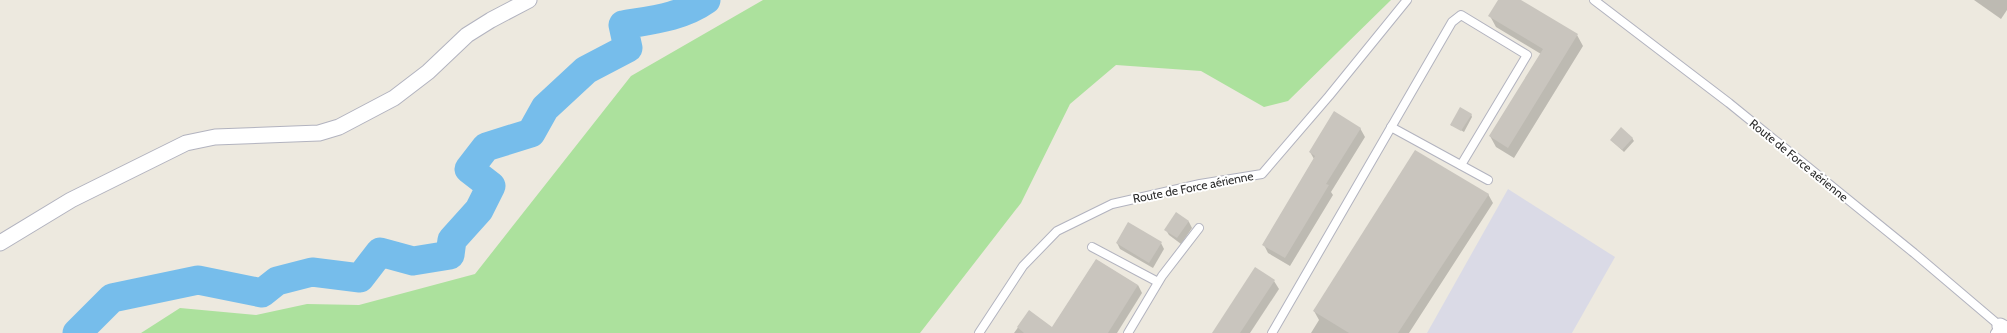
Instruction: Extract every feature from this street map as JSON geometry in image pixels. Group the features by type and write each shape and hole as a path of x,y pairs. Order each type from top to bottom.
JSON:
{"street":[{"path":"0,243 70,200 186,143 215,137 319,133 346,123 394,98 428,72 467,35 491,20 529,0"}],"lane":[{"name":"Route de Force aérienne","path":"979,333 1023,266 1057,231 1112,204 1200,184 1262,174 1329,96 1407,0"},
{"name":"Route de Force aérienne","path":"1594,0 1729,103 1914,253 2001,329"},
{"path":"1272,333 1452,22 1462,15 1527,55 1461,165"},
{"path":"1391,127 1488,180"},
{"path":"1128,333 1158,282 1199,228"},
{"path":"1092,247 1158,282"}],"shaded area":[{"path":"1508,189 1615,257 1572,333 1427,333"}],"green space":[{"path":"763,0 1391,0 1288,101 1264,107 1201,71 1116,65 1070,104 1021,203 920,333 141,333 180,308 256,315 307,304 359,305 475,274 631,76"}],"building":[{"path":"1498,0 1521,0 1578,34 1508,148 1489,136 1543,49 1488,16"},
{"path":"1460,107 1472,114 1461,131 1450,125"},
{"path":"1334,111 1361,128 1326,184 1329,185 1285,258 1262,245 1315,156 1309,152"},
{"path":"1621,127 1633,138 1622,150 1610,140"},
{"path":"1415,150 1489,194 1398,333 1349,333 1313,311"},
{"path":"1176,212 1189,221 1177,238 1164,230"},
{"path":"1128,222 1162,242 1149,263 1116,243"},
{"path":"1096,259 1138,285 1108,333 1024,333 1017,327 1029,310 1052,327"},
{"path":"1255,267 1275,280 1240,333 1212,333"}],"waterway":[{"path":"77,333 112,298 198,280 262,293 277,281 312,272 360,278 380,252 413,261 450,255 452,240 479,210 491,186 469,169 486,147 531,133 545,108 586,70 628,48 623,25 677,14 697,6 706,0"}]}
